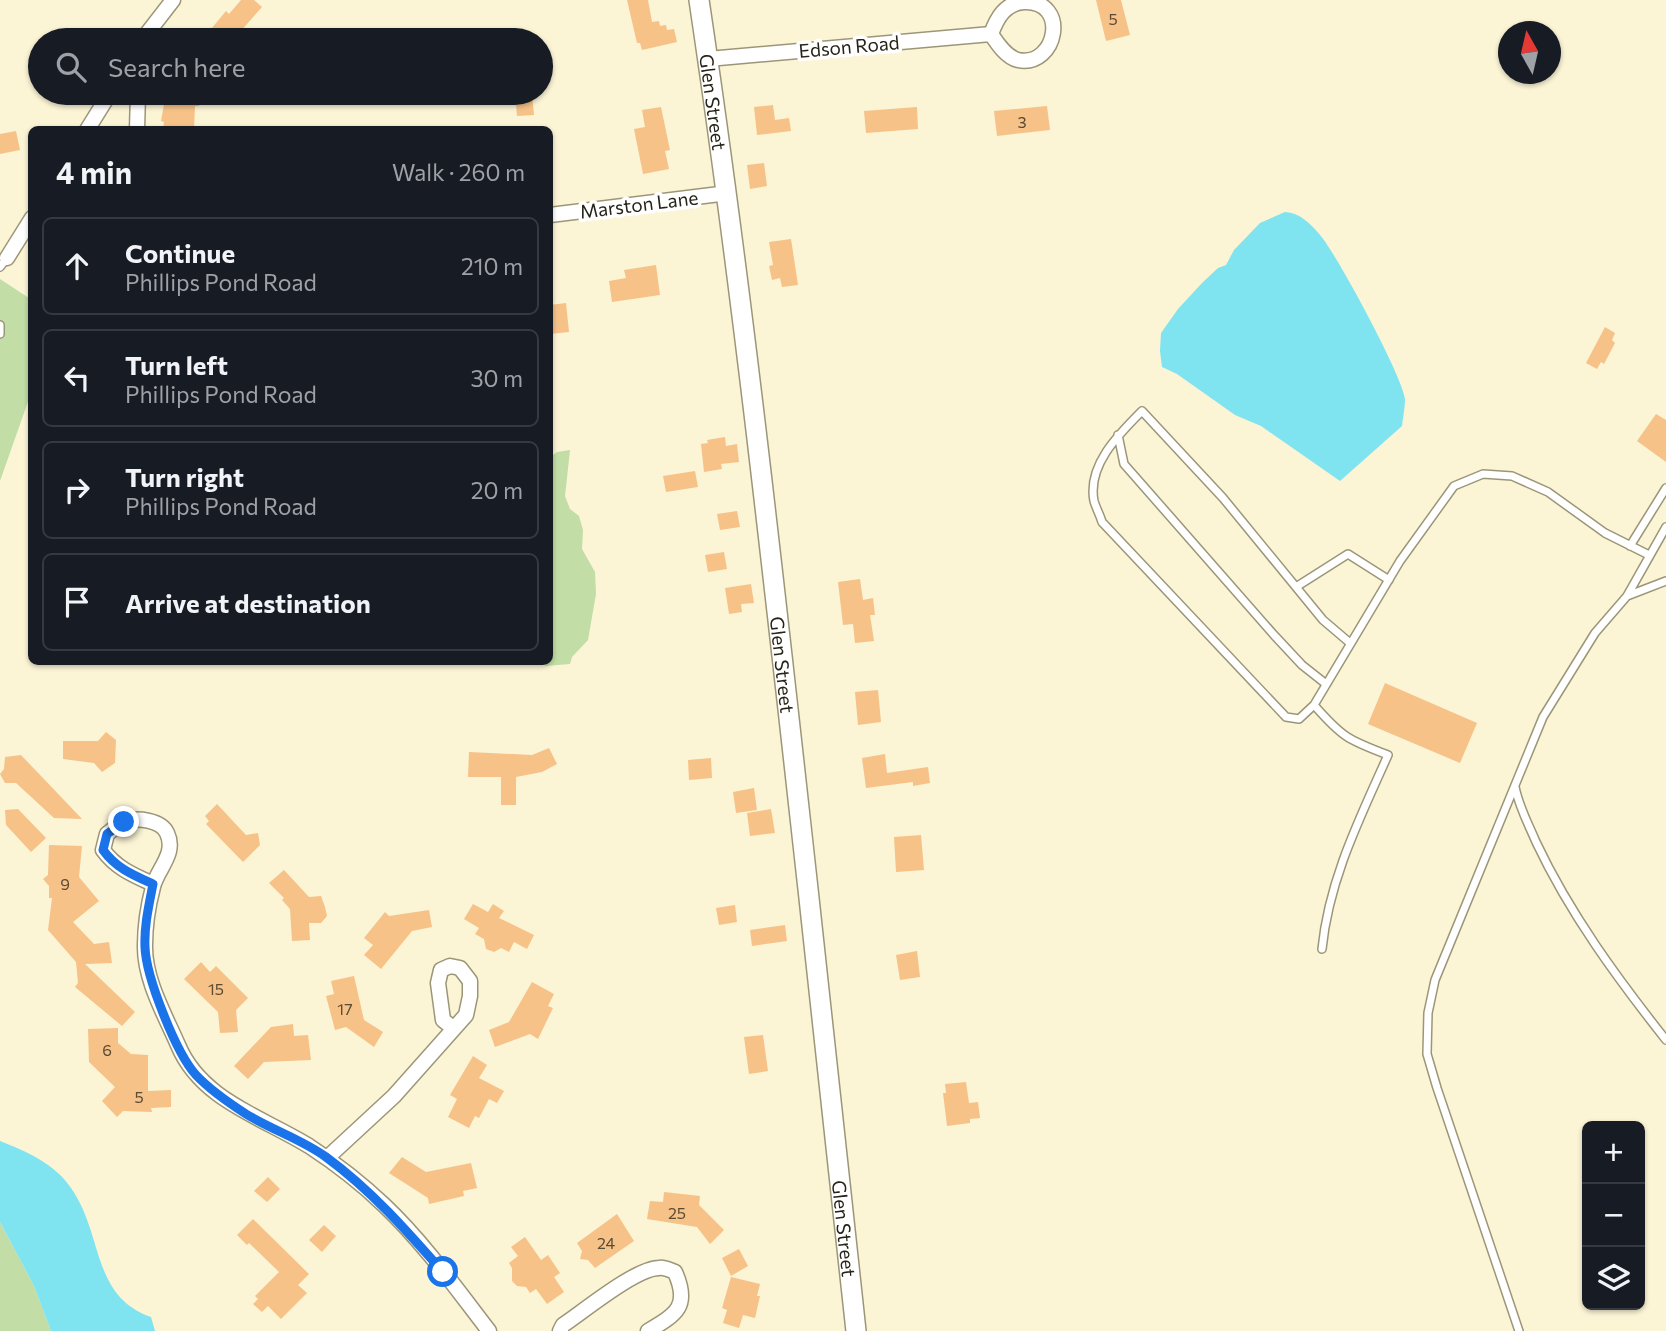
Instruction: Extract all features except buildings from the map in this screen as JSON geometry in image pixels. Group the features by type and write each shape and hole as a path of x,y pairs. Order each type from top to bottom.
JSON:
{"street":[{"path":"152,28 173,0"},
{"name":"Glen Street","path":"699,0 728,193 774,568 856,1331"},
{"path":"1014,3 1039,3 1048,11 1053,23 1053,36 1046,50 1033,59 1017,60 1003,51 990,34 998,17 1014,3"},
{"name":"Edson Road","path":"708,58 990,34"},
{"path":"89,126 103,105"},
{"path":"137,126 138,105"},
{"name":"Marston Lane","path":"553,215 728,193"},
{"path":"3,262 28,224"},
{"path":"153,884 111,861 103,850 107,834 124,822 156,822 167,832 170,847 165,864 153,884 145,948 152,983 182,1055 195,1073 247,1115 306,1144 327,1158 384,1205 443,1272 489,1331"},
{"path":"327,1158 394,1096 453,1028"},
{"path":"560,1331 563,1325 634,1276 662,1267 675,1272 682,1289 682,1303 666,1320 648,1331"}],"lane":[{"path":"0,325 0,334"},
{"path":"1350,643 1323,620 1223,498 1142,411 1107,450 1097,473 1094,499 1102,522 1286,717 1299,719 1314,705 1389,580 1454,486 1483,474 1512,476 1548,492 1605,533 1649,555"},
{"path":"1118,435 1124,464 1283,645 1326,684"},
{"path":"1630,546 1666,488"},
{"path":"1519,1331 1427,1054 1428,1013 1435,980 1543,717 1595,633 1626,596 1666,527"},
{"path":"1296,587 1348,554 1389,580"},
{"path":"1626,596 1666,581"},
{"path":"1314,705 1334,729 1348,740 1388,755 1337,873 1322,949"},
{"path":"1515,786 1518,803 1563,892 1608,965 1666,1040"}],"green space":[{"path":"0,279 28,297 28,402 0,481"},
{"path":"570,450 565,496 570,509 579,516 583,530 582,549 595,572 596,594 588,640 572,657 570,664 545,666 553,665 553,455"},
{"path":"0,1222 34,1286 51,1331 0,1331"}],"water":[{"path":"1285,212 1304,219 1328,246 1381,342 1405,399 1402,426 1340,481 1261,426 1235,415 1177,374 1162,367 1161,333 1178,309 1218,268 1226,265 1234,250 1260,223"},
{"path":"0,1141 39,1159 57,1172 71,1188 89,1225 108,1279 118,1295 132,1307 151,1317 155,1331 51,1331 34,1286 0,1222"}],"route":[{"path":"124,822 107,834 103,850 111,861 128,873 153,884 145,948 152,983 182,1055 195,1073 212,1089 247,1115 306,1144 384,1205 443,1272"}]}
